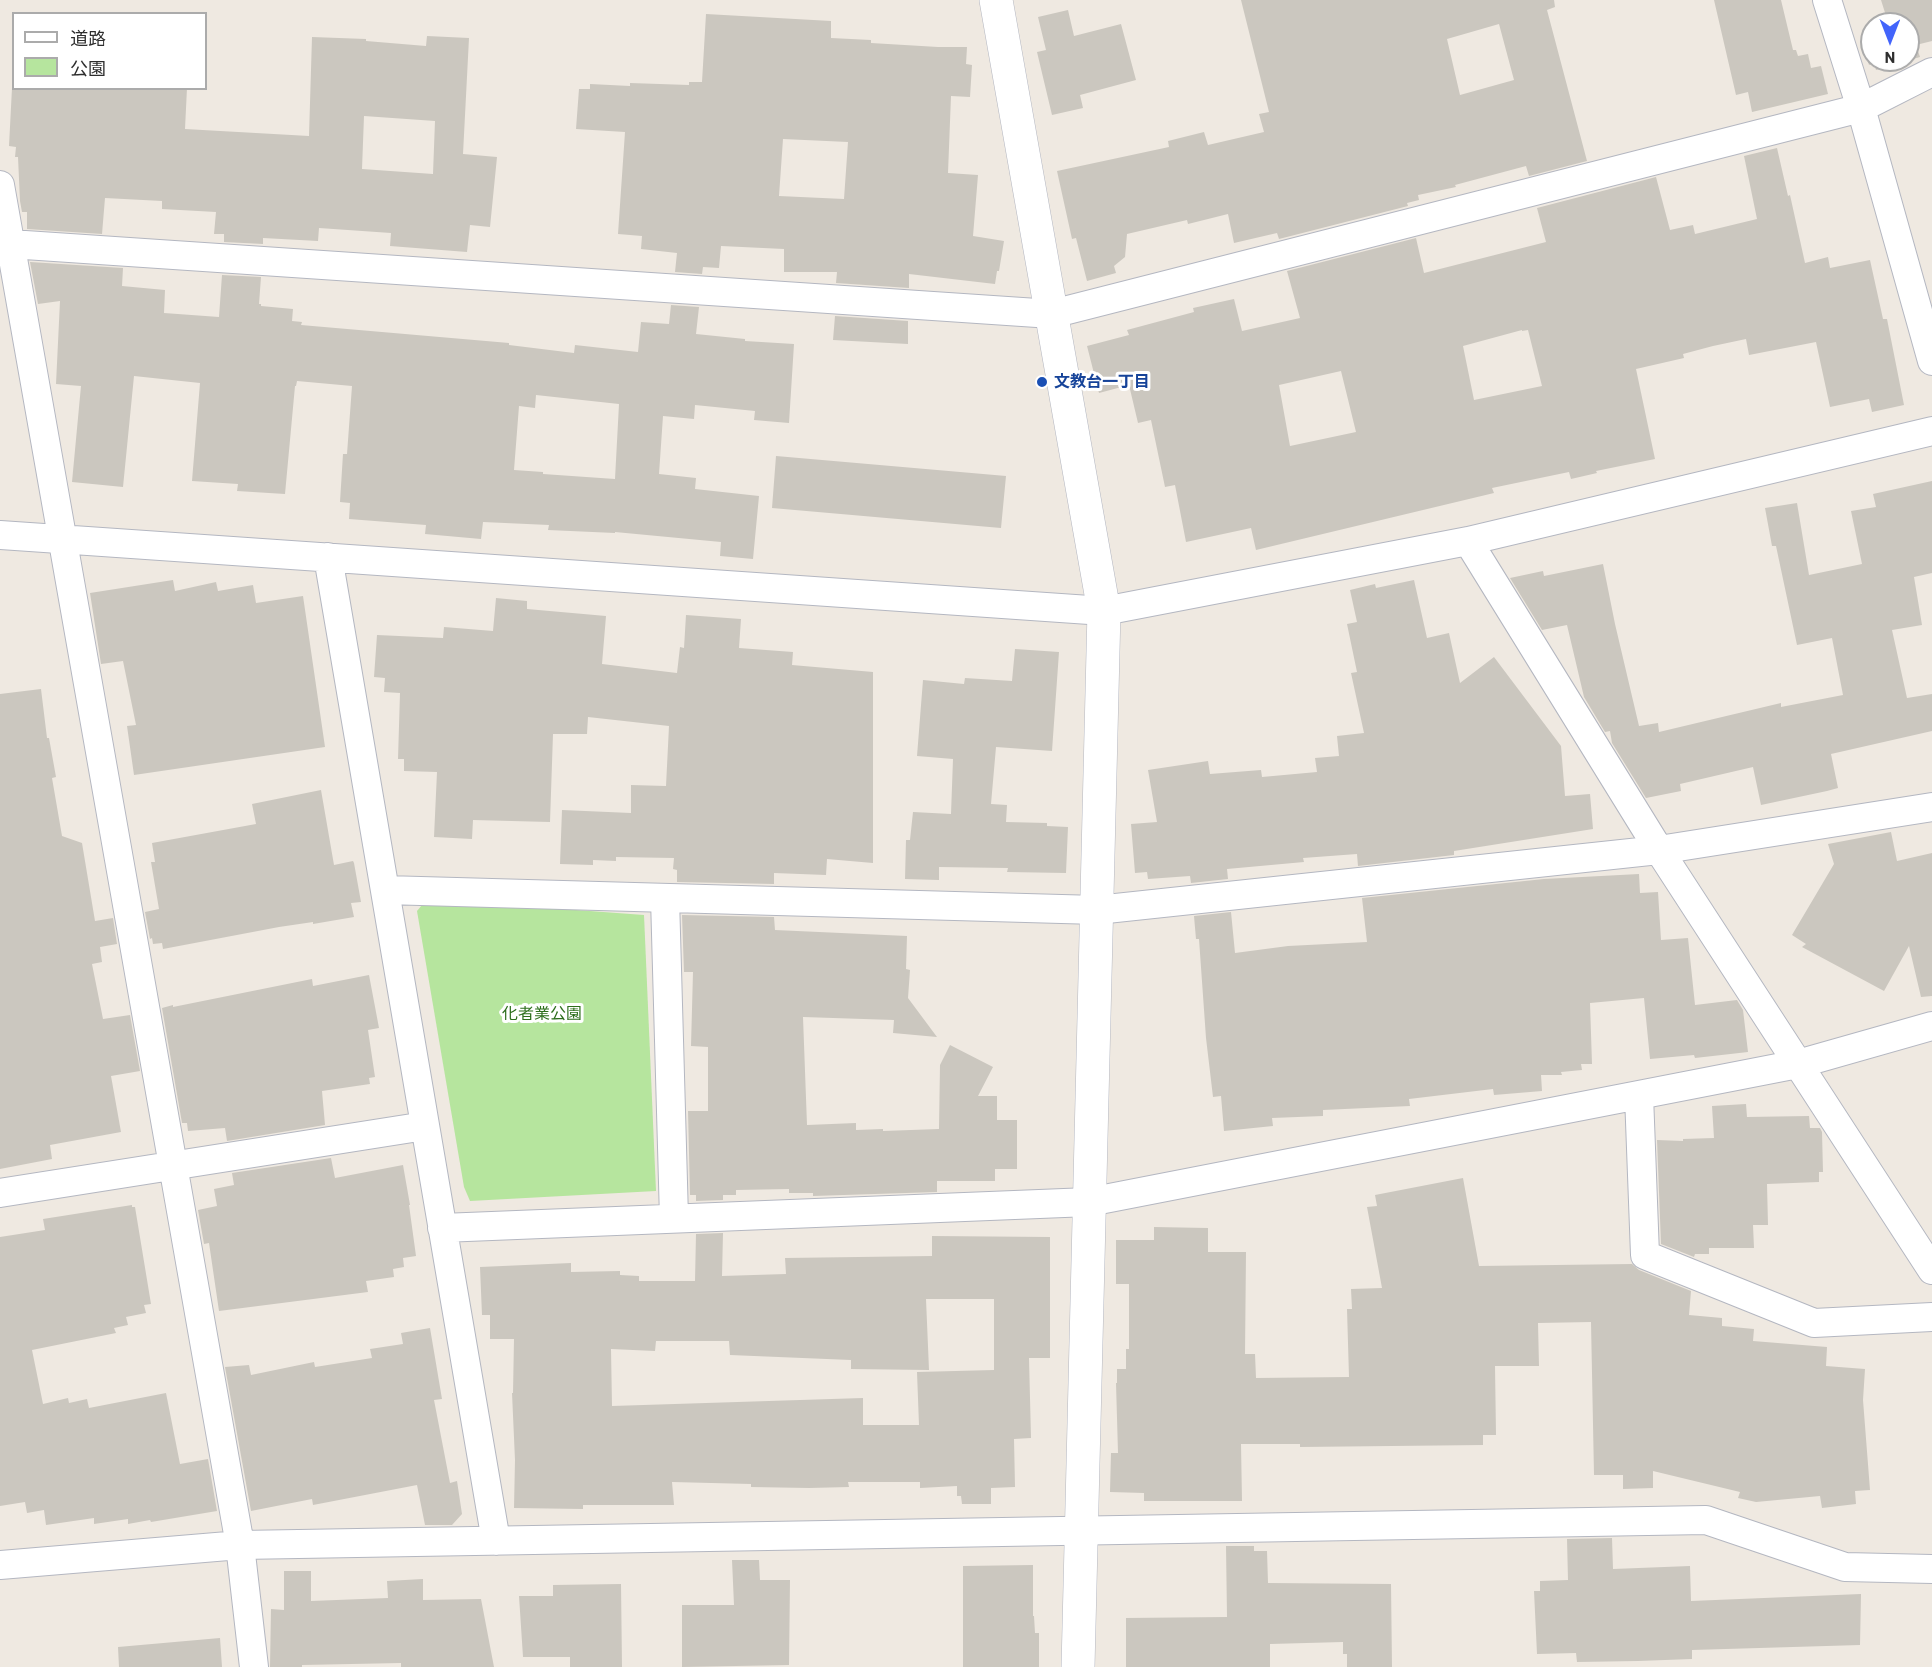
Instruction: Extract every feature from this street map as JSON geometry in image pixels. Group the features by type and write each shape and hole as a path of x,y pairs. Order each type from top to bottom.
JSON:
{"street":[{"path":"996,0 1104,610 1078,1667"},
{"path":"1827,0 1861,108 1932,361"},
{"path":"5,244 1052,314 1861,108 1932,72"},
{"path":"0,185 5,244 63,539 240,1545 254,1667"},
{"path":"0,535 1104,610 1468,541 1932,430"},
{"path":"1468,541 1659,850 1932,1270"},
{"path":"328,557 496,1541"},
{"path":"385,890 1097,910 1659,850 1932,807"},
{"path":"665,898 674,1218"},
{"path":"442,1228 1089,1202 1798,1064 1932,1026"},
{"path":"1639,1095 1645,1255 1814,1323 1932,1317"},
{"path":"0,1193 425,1126"},
{"path":"0,1565 240,1545 1706,1520 1845,1567 1932,1569"}],"green space":[{"name":"化者業公園","path":"427,899 644,915 656,1191 470,1201 464,1187 417,911"}],"building":[{"path":"1241,0 1554,0 1555,7 1547,10 1587,161 1529,176 1526,166 1455,185 1456,187 1418,195 1419,200 1407,203 1408,206 1279,239 1277,233 1234,243 1228,214 1188,224 1187,220 1127,234 1125,257 1114,266 1116,273 1087,281 1076,238 1072,239 1057,171 1169,147 1168,141 1204,132 1208,145 1264,132 1259,114 1269,112","holes":["1499,24 1514,80 1460,95 1447,39"]},
{"path":"1714,0 1781,0 1793,50 1796,50 1798,56 1808,54 1811,68 1821,66 1828,94 1752,112 1748,92 1736,95"},
{"path":"1881,0 1932,0 1932,41 1920,44 1920,12 1885,12"},
{"path":"1068,10 1074,36 1121,24 1136,80 1080,95 1083,108 1052,115 1037,52 1046,50 1038,17"},
{"path":"706,14 831,21 831,38 871,40 871,43 967,47 966,64 972,65 970,97 951,96 948,173 978,175 973,236 1004,241 995,284 909,274 909,288 836,283 837,272 784,272 784,249 721,246 719,268 703,267 702,274 675,272 677,253 641,249 642,236 618,234 625,132 576,129 579,89 590,89 590,84 689,85 689,82 702,82","holes":["783,139 848,142 844,199 779,196"]},
{"path":"427,36 469,38 463,154 497,157 490,227 470,225 467,252 390,246 391,233 319,228 318,241 263,238 263,244 224,242 224,234 214,234 216,212 162,209 162,201 105,198 102,234 27,229 27,212 22,212 20,201 16,147 9,146 12,88 12,90 187,90 185,129 309,136 312,37 366,39 366,41 426,46","holes":["364,116 435,121 433,174 362,169"]},
{"path":"1777,148 1805,263 1828,257 1830,268 1870,260 1883,319 1887,319 1904,405 1872,412 1869,399 1830,407 1816,342 1749,355 1746,339 1713,346 1683,354 1684,358 1636,369 1655,459 1596,471 1597,473 1571,479 1569,472 1492,488 1494,493 1256,550 1251,528 1186,542 1175,485 1165,487 1151,420 1138,423 1129,385 1099,393 1087,346 1129,335 1127,330 1194,312 1193,308 1234,299 1242,331 1300,318 1287,271 1416,238 1424,273 1546,242 1537,208 1656,177 1670,230 1693,225 1695,234 1757,219 1744,156","holes":["1528,330 1542,386 1474,400 1463,346","1341,371 1356,432 1290,446 1279,385"]},
{"path":"30,262 123,268 122,286 165,290 164,313 219,317 222,275 261,277 259,304 293,309 292,321 302,322 301,325 509,343 509,345 574,353 575,345 638,352 641,322 669,324 671,305 699,307 696,334 745,339 745,341 794,344 789,423 754,420 755,411 695,405 694,419 663,416 659,474 696,478 695,489 759,496 753,559 720,556 721,542 615,532 548,530 549,525 483,522 481,539 425,534 426,525 349,519 350,503 340,502 343,454 347,454 352,386 297,381 285,494 237,491 238,484 192,481 200,383 134,376 123,487 72,482 81,386 56,384 60,301 38,304","holes":["536,395 619,404 615,479 514,470 519,406 535,408"]},
{"path":"835,316 908,321 908,344 833,340"},
{"path":"776,456 1006,476 1001,528 772,508"},
{"path":"1932,481 1932,573 1914,577 1922,625 1892,630 1907,698 1932,694 1932,731 1831,754 1838,788 1827,791 1761,805 1753,767 1680,784 1681,791 1646,798 1612,743 1610,731 1605,732 1584,697 1567,625 1542,630 1510,578 1543,571 1544,576 1603,564 1639,726 1658,723 1659,732 1781,703 1781,707 1843,695 1832,638 1797,645 1776,546 1772,546 1765,508 1797,503 1809,575 1862,564 1851,511 1876,507 1873,494"},
{"path":"173,580 175,591 216,582 218,591 253,585 256,603 303,596 325,747 134,775 127,726 136,725 123,661 101,664 90,593"},
{"path":"1414,580 1427,638 1449,633 1460,683 1494,657 1561,746 1565,796 1590,794 1593,829 1454,851 1454,855 1358,866 1357,854 1303,858 1304,862 1227,869 1228,879 1191,883 1190,876 1148,879 1147,872 1135,873 1131,824 1157,822 1148,770 1208,761 1210,774 1261,770 1262,777 1317,772 1315,758 1339,756 1337,736 1364,733 1351,673 1357,672 1347,624 1357,622 1350,590 1375,584 1376,588"},
{"path":"496,598 527,601 527,609 606,616 602,664 677,673 680,647 684,648 686,615 741,619 739,648 793,652 792,665 873,672 873,863 827,859 826,875 774,873 774,884 677,882 677,870 673,869 674,858 616,857 616,861 593,860 593,865 560,864 562,810 631,813 631,785 666,786 669,726 588,717 587,734 553,734 550,822 473,820 472,839 434,837 437,772 404,771 404,759 398,759 400,693 384,692 385,678 374,677 377,635 443,638 444,627 493,631"},
{"path":"1015,649 1059,652 1052,751 996,747 991,804 1007,805 1006,822 1047,823 1047,826 1068,827 1066,873 1007,872 1008,868 939,867 939,880 905,879 906,840 910,840 913,812 951,814 953,759 917,756 923,680 964,684 965,678 1012,681"},
{"path":"41,689 47,738 49,738 56,777 52,778 62,836 82,843 95,921 113,918 117,944 100,947 102,962 92,964 103,1019 130,1015 140,1071 111,1076 121,1132 50,1145 52,1159 0,1169 0,694"},
{"path":"321,790 334,865 353,861 354,863 361,902 351,903 354,917 279,927 163,949 162,943 153,944 145,912 159,909 151,862 155,862 152,843 256,824 252,804"},
{"path":"1891,832 1897,861 1932,853 1932,996 1921,997 1909,946 1884,991 1802,947 1806,944 1792,935 1834,864 1828,844"},
{"path":"1639,874 1640,893 1658,892 1661,940 1688,938 1695,1005 1737,1000 1743,1010 1748,1052 1695,1058 1694,1055 1650,1059 1644,998 1590,1003 1592,1064 1581,1064 1582,1070 1561,1072 1562,1075 1541,1075 1542,1091 1494,1095 1493,1089 1409,1099 1410,1106 1323,1110 1323,1116 1272,1118 1273,1126 1224,1131 1221,1096 1213,1097 1199,939 1196,939 1194,916 1231,912 1235,953 1288,946 1367,942 1362,898 1544,879"},
{"path":"682,915 774,917 775,930 907,936 906,969 910,970 908,998 937,1037 893,1033 894,1020 803,1017 807,1125 856,1123 856,1130 883,1129 883,1131 939,1129 940,1065 950,1045 993,1067 978,1096 997,1096 997,1120 1017,1120 1017,1169 995,1169 995,1181 937,1181 937,1192 813,1196 813,1193 789,1193 789,1189 736,1190 736,1195 723,1195 723,1200 696,1201 696,1195 690,1195 688,1111 708,1111 708,1047 691,1046 693,972 684,972"},
{"path":"369,975 379,1028 368,1030 375,1077 369,1078 370,1084 322,1091 325,1125 227,1141 225,1128 188,1131 187,1123 182,1123 162,1008 312,979 313,986"},
{"path":"1746,1104 1747,1117 1809,1116 1810,1128 1820,1128 1822,1132 1823,1172 1819,1172 1819,1182 1767,1184 1768,1225 1753,1225 1754,1248 1709,1248 1709,1254 1695,1254 1694,1257 1661,1244 1657,1140 1683,1141 1683,1139 1714,1138 1712,1106"},
{"path":"331,1158 335,1178 403,1165 416,1256 403,1258 404,1267 393,1269 394,1277 366,1281 368,1292 219,1311 209,1243 204,1244 198,1210 217,1206 214,1189 234,1185 232,1173"},
{"path":"1463,1178 1479,1266 1632,1264 1639,1270 1691,1291 1689,1315 1722,1318 1722,1326 1754,1329 1753,1341 1827,1347 1826,1366 1865,1369 1863,1400 1870,1490 1855,1491 1856,1504 1822,1508 1820,1496 1756,1502 1738,1498 1740,1492 1653,1471 1653,1488 1623,1489 1623,1475 1594,1475 1591,1322 1538,1323 1539,1366 1495,1366 1496,1435 1483,1435 1483,1445 1300,1447 1300,1444 1241,1444 1242,1501 1144,1501 1144,1493 1110,1492 1111,1453 1118,1453 1117,1369 1126,1369 1126,1349 1129,1349 1129,1284 1116,1284 1116,1240 1154,1240 1154,1227 1208,1228 1208,1252 1246,1252 1245,1354 1255,1354 1256,1378 1349,1377 1347,1309 1352,1309 1351,1289 1382,1288 1367,1207 1377,1206 1375,1195"},
{"path":"132,1205 135,1207 151,1304 144,1305 146,1313 126,1317 128,1325 114,1328 116,1333 32,1350 43,1404 68,1398 69,1403 87,1399 89,1408 166,1393 180,1464 208,1459 217,1511 128,1524 128,1519 94,1524 94,1518 46,1525 44,1510 27,1513 25,1502 0,1506 0,1237 45,1230 43,1219"},
{"path":"723,1233 722,1276 786,1274 785,1258 932,1256 932,1236 1050,1237 1050,1358 1029,1358 1031,1438 1014,1439 1015,1487 991,1488 991,1504 962,1504 961,1496 957,1496 957,1486 920,1488 920,1482 848,1482 849,1487 809,1488 672,1482 674,1505 583,1505 583,1509 514,1508 515,1460 512,1393 514,1339 490,1339 490,1315 482,1315 480,1267 571,1263 571,1272 620,1271 620,1275 639,1276 639,1281 695,1281 696,1234","holes":["926,1299 994,1299 994,1370 917,1372 919,1425 863,1425 863,1398 612,1406 611,1349 655,1351 656,1341 729,1341 730,1355 851,1360 851,1369 929,1370"]},
{"path":"430,1328 442,1399 434,1400 450,1483 457,1481 462,1514 452,1525 425,1525 417,1485 313,1505 312,1499 251,1511 225,1367 249,1365 251,1375 314,1362 315,1367 372,1358 370,1349 403,1344 401,1333"},
{"path":"1612,1538 1613,1569 1690,1566 1691,1601 1861,1594 1860,1645 1692,1650 1692,1659 1638,1661 1577,1662 1576,1653 1537,1654 1534,1591 1540,1591 1540,1581 1568,1580 1567,1539"},
{"path":"1226,1546 1254,1546 1254,1551 1267,1551 1268,1583 1391,1584 1392,1667 1347,1667 1347,1654 1343,1654 1343,1642 1270,1644 1270,1667 1126,1667 1126,1618 1227,1617"},
{"path":"732,1560 759,1560 760,1580 790,1580 789,1665 682,1667 682,1605 734,1605"},
{"path":"1033,1565 1033,1616 1035,1633 1039,1633 1039,1667 963,1667 963,1566"},
{"path":"284,1571 311,1571 311,1601 388,1598 387,1581 423,1579 423,1600 481,1599 494,1667 401,1667 401,1663 270,1667 271,1609 284,1610"},
{"path":"621,1584 622,1667 570,1667 570,1657 523,1657 519,1596 553,1596 553,1585"},
{"path":"220,1638 222,1667 119,1667 118,1647"}],"place":[{"name":"文教台一丁目","path":"1042,382"}]}
